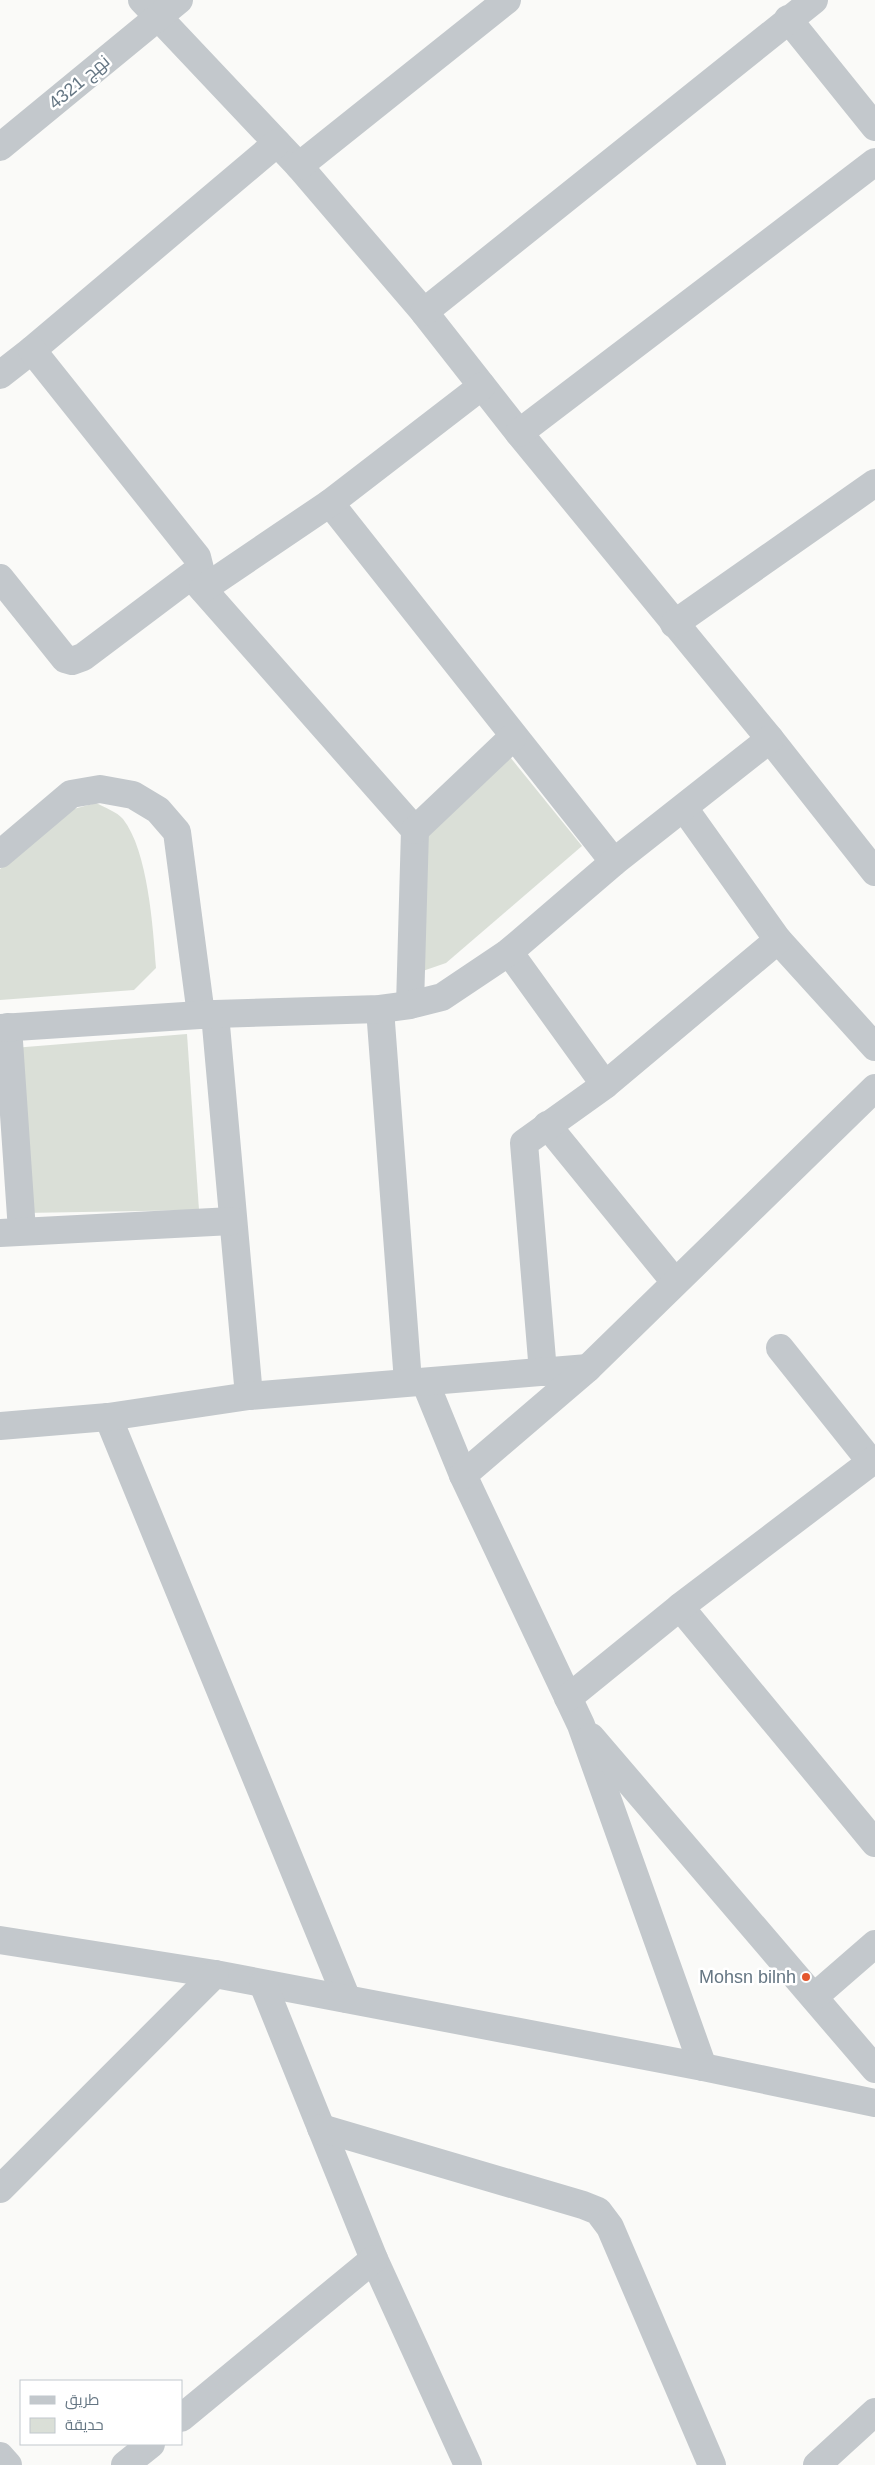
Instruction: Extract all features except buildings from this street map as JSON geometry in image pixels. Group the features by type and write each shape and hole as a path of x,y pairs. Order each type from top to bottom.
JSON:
{"street":[{"name":"نهج 4321","path":"0,147 150,8 179,0"},
{"path":"300,166 507,0"},
{"path":"424,312 814,0"},
{"path":"150,8 300,166 424,312 518,433 674,624 770,739 866,846 875,872"},
{"path":"788,19 875,127"},
{"path":"0,375 277,142"},
{"path":"518,433 875,162"},
{"path":"32,350 197,557 200,569 198,583 415,830 410,1005"},
{"path":"4,590 65,659 72,661 83,657 198,583 330,503 482,386"},
{"path":"674,624 875,483"},
{"path":"330,503 614,862"},
{"path":"415,830 514,737"},
{"path":"232,1221 11,1232 4,1028 208,1015 380,1008 410,1005 442,997 509,952 614,862 770,739"},
{"path":"0,854 71,794 100,788 133,794 158,810 177,832 208,1015 232,1221 249,1396"},
{"path":"684,808 778,940 875,1047"},
{"path":"543,1372 524,1143 606,1085 778,940"},
{"path":"509,952 606,1085"},
{"path":"380,1008 417,1382 581,1725 703,2067"},
{"path":"463,1475 588,1368 875,1088"},
{"path":"547,1125 675,1282"},
{"path":"568,1698 680,1607 873,1460 780,1348"},
{"path":"0,1426 108,1417 249,1396 588,1368"},
{"path":"108,1417 347,1999"},
{"path":"680,1607 875,1843"},
{"path":"581,1725 875,2068"},
{"path":"0,1940 215,1974 703,2067 875,2103"},
{"path":"814,1997 875,1944"},
{"path":"0,2189 215,1974"},
{"path":"263,1984 374,2260 468,2465"},
{"path":"321,2128 583,2205 598,2212 610,2227 712,2465"},
{"path":"182,2417 374,2260"},
{"path":"818,2465 875,2412"},
{"path":"125,2465 149,2445"},
{"path":"0,2456 8,2465"}],"green space":[{"path":"510,757 582,846 446,963 414,974 408,841"},
{"path":"96,803 123,819 138,850 148,890 156,968 134,990 0,1000 0,869 66,811"},
{"path":"187,1034 199,1210 24,1213 13,1048"}],"place":[{"name":"Mohsn bilnh","path":"806,1977"}]}
